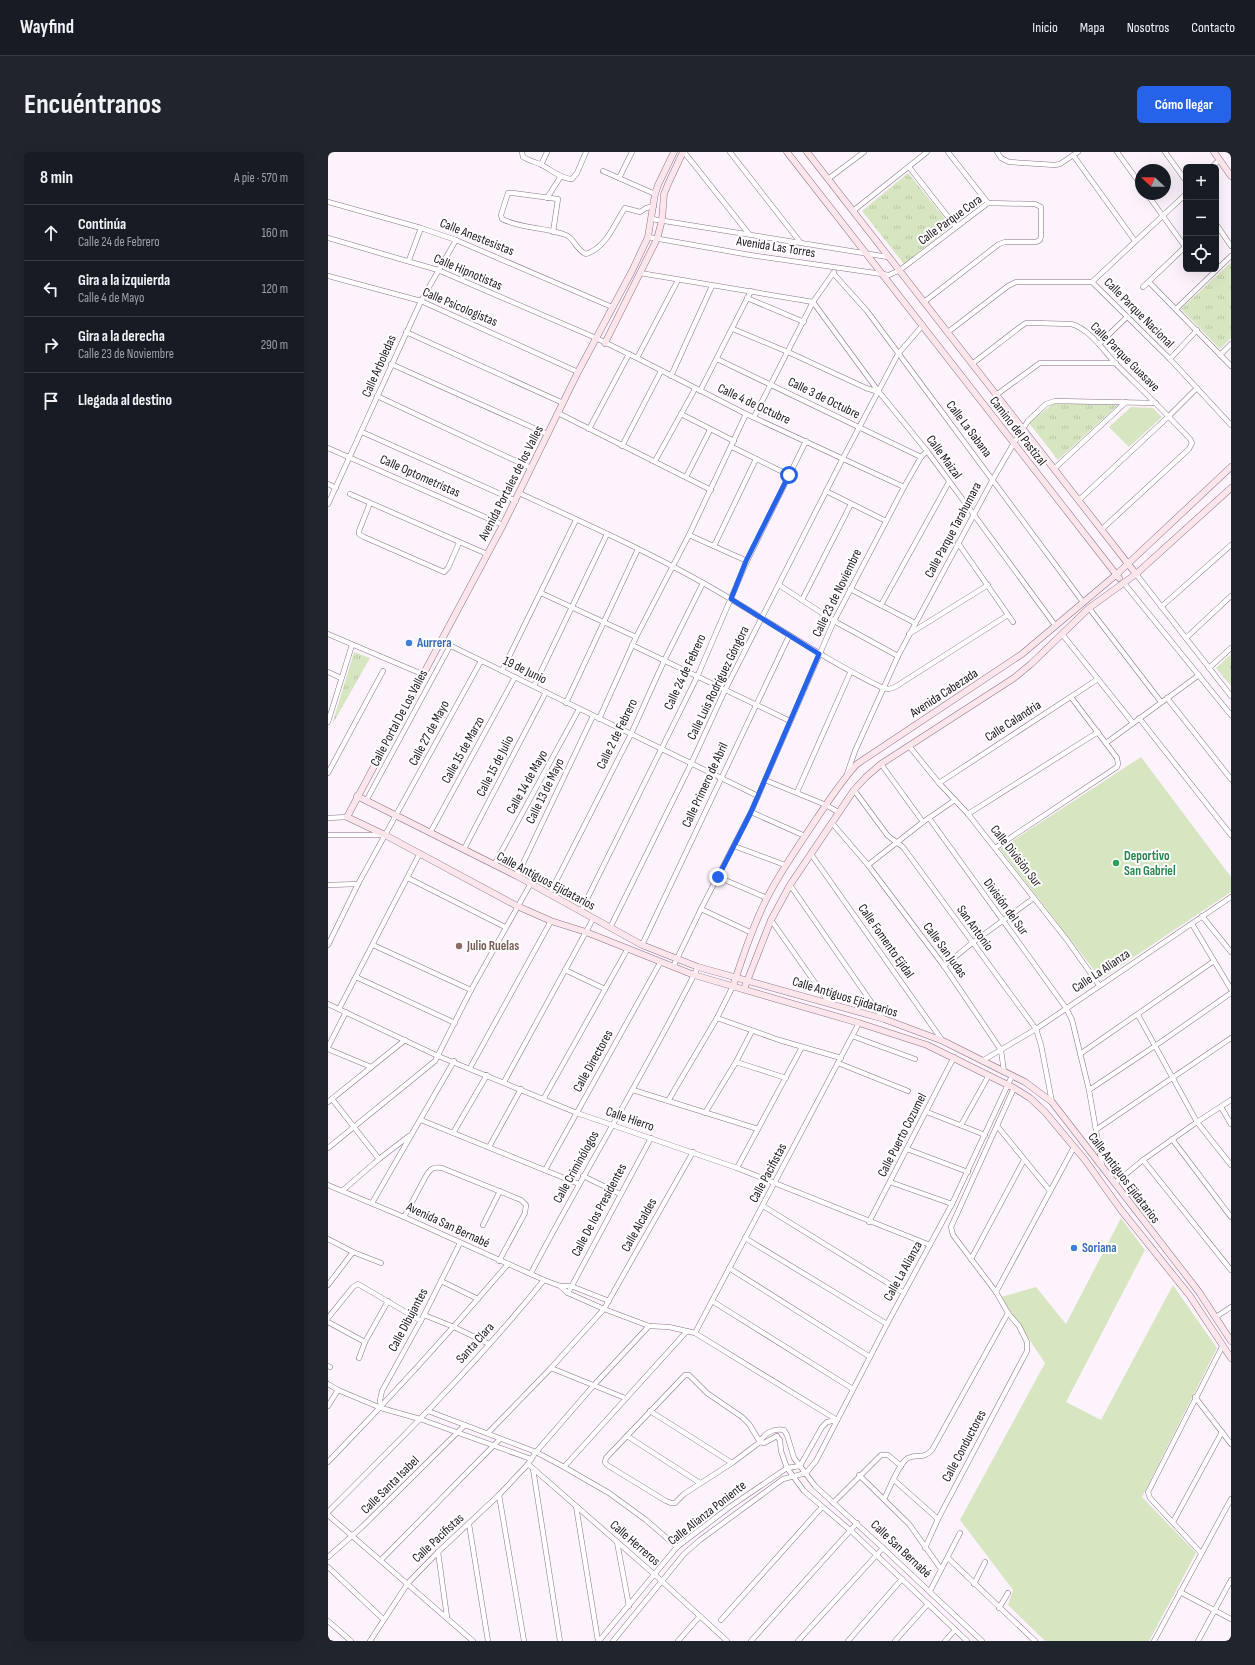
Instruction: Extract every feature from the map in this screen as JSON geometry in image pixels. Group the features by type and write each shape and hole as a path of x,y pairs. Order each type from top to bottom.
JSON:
{"street":[{"path":"522,152 523,157 561,176 572,179 577,173 586,152"},
{"path":"541,165 547,152"},
{"path":"619,178 632,152"},
{"name":"Avenida Portales de los Valles","path":"347,817 422,674 503,525 578,372 632,271 648,237 655,194 674,152"},
{"path":"605,343 657,239 668,184 684,152 749,234"},
{"path":"730,152 800,242"},
{"name":"Camino del Pastizal","path":"787,152 1123,582 1231,715"},
{"name":"Camino del Pastizal","path":"807,152 1079,500 1160,607 1231,696"},
{"path":"828,179 864,152"},
{"path":"853,211 927,152"},
{"path":"948,152 988,203"},
{"path":"997,152 1006,161 1013,163 1058,165 1078,152"},
{"path":"1117,152 1135,177"},
{"path":"1165,152 1183,177"},
{"path":"1214,152 1231,176"},
{"path":"1073,155 1135,241"},
{"path":"1215,164 1220,160"},
{"path":"909,166 956,227"},
{"path":"603,171 655,194"},
{"path":"547,198 561,176"},
{"path":"553,232 558,199 510,192 507,196 501,214 502,219 529,228 571,237 580,251 586,254 600,245 611,232 625,208 640,212 646,208 654,206"},
{"path":"1092,282 1183,197"},
{"path":"1151,200 1183,245"},
{"name":"Calle Anestesistas","path":"328,202 421,228 456,240 612,307"},
{"name":"Calle Parque Cora","path":"900,270 988,203 1039,205 1042,209 1040,239 1036,242 1005,242 999,244 924,302"},
{"name":"Avenida Las Torres","path":"652,219 888,257"},
{"path":"409,260 421,228"},
{"path":"1219,228 1231,246"},
{"name":"Avenida Las Torres","path":"648,237 883,275 889,275 900,270"},
{"name":"Calle Hipnotistas","path":"328,238 409,260 438,270 596,338"},
{"name":"Calle Arboledas","path":"328,504 421,301 456,240"},
{"path":"1143,287 1183,250"},
{"path":"1176,309 1231,256"},
{"path":"754,417 813,302 837,268"},
{"path":"640,273 813,302"},
{"name":"Calle La Sabana","path":"833,273 867,312 1083,602"},
{"name":"Calle Psicologistas","path":"328,276 421,301 578,372"},
{"path":"637,358 678,280"},
{"name":"Calle Parque Nacional","path":"948,332 1008,286 1016,282 1092,282 1170,359 1231,425"},
{"path":"1149,282 1231,366"},
{"path":"671,376 712,286"},
{"path":"700,391 733,329 750,291"},
{"path":"747,298 804,322"},
{"name":"Calle Maizal","path":"813,302 879,392 927,451 1055,625"},
{"path":"1099,344 1127,317"},
{"name":"Calle Parque Guasave","path":"972,364 1026,323 1071,324 1077,326 1099,344 1190,439 1192,443 1189,449 1101,530"},
{"name":"Calle Luis Rodríguez Góngora","path":"610,928 726,690 843,458 898,354 923,325"},
{"path":"733,329 788,352 866,388 879,392"},
{"path":"1170,359 1196,330"},
{"path":"406,332 563,403"},
{"name":"Calle 4 de Octubre","path":"596,338 746,414 904,487"},
{"path":"1220,355 1231,344"},
{"path":"589,429 629,354"},
{"name":"Calle 3 de Octubre","path":"717,359 921,457"},
{"path":"996,395 1040,363 1116,363"},
{"path":"391,364 547,434"},
{"path":"622,446 661,371"},
{"path":"1079,500 1197,388"},
{"path":"655,461 695,389"},
{"path":"377,396 531,468"},
{"name":"Calle Parque Tarahumara","path":"846,775 883,688 909,634 992,480 1028,421 1050,402 1156,403"},
{"path":"1054,469 1126,402"},
{"path":"558,413 711,490"},
{"path":"681,414 734,441"},
{"path":"599,719 632,645 689,535 732,447 746,414"},
{"path":"686,477 710,430"},
{"path":"362,432 516,500"},
{"name":"Calle 24 de Febrero","path":"581,911 696,677 731,599 746,561 806,441"},
{"path":"732,447 789,475"},
{"name":"Calle Optometristas","path":"328,448 503,525"},
{"name":"Calle 23 de Noviembre","path":"673,967 751,812 819,654 850,589 904,487 921,457 927,451"},
{"path":"714,546 756,459"},
{"name":"Avenida Cabezada","path":"733,986 752,933 767,898 786,865 846,775 870,754 1022,654 1117,574 1231,467"},
{"path":"881,605 949,482"},
{"path":"328,484 336,488"},
{"name":"Avenida Cabezada","path":"744,989 771,920 790,885 838,812 854,790 866,777 881,764 1014,678 1089,608 1136,574 1231,488"},
{"path":"826,491 886,521"},
{"path":"519,492 608,534 703,583 763,618 819,654 850,672 883,688 889,689 895,687 1008,615"},
{"path":"350,494 487,554"},
{"path":"370,503 359,532 359,534 364,538 444,572 459,543"},
{"path":"802,600 851,504"},
{"path":"502,671 576,520"},
{"path":"534,686 608,534"},
{"path":"1160,534 1169,543"},
{"path":"689,535 746,561"},
{"path":"958,543 1013,622"},
{"path":"1160,607 1231,545"},
{"path":"566,703 638,549"},
{"name":"Calle 2 de Febrero","path":"550,894 703,583"},
{"path":"779,585 834,622 898,656"},
{"path":"909,634 988,586"},
{"path":"850,589 915,623"},
{"path":"541,593 636,637"},
{"path":"1186,638 1231,596"},
{"path":"1089,608 1161,702"},
{"path":"328,634 422,674"},
{"path":"1062,634 1133,723"},
{"name":"Calle Primero de Abril","path":"642,945 789,636"},
{"name":"19 de Junio","path":"441,641 758,796"},
{"path":"328,722 329,712 342,678 352,644"},
{"path":"632,645 790,721"},
{"name":"Calle Portal De Los Valles","path":"366,801 450,646"},
{"path":"1209,668 1231,648"},
{"name":"Calle 27 de Mayo","path":"385,835 397,816 481,661"},
{"path":"328,773 383,671"},
{"path":"328,672 342,678"},
{"path":"797,792 850,672"},
{"path":"1106,743 1199,675"},
{"name":"Calle 15 de Marzo","path":"430,833 515,677"},
{"name":"Calle Calandria","path":"939,783 1098,679"},
{"name":"Calle 15 de Julio","path":"464,849 546,692"},
{"path":"995,848 1117,767 1118,761 1071,697"},
{"path":"1167,698 1231,779"},
{"name":"Calle 14 de Mayo","path":"494,865 579,709"},
{"name":"Calle 13 de Mayo","path":"517,876 593,716"},
{"path":"1139,718 1231,835"},
{"path":"968,814 1098,732"},
{"name":"Calle División Sur","path":"909,746 939,783 968,814 1034,898 1099,985"},
{"path":"881,764 922,822"},
{"path":"765,780 797,792 838,812"},
{"name":"San Antonio","path":"854,790 888,836 903,847 1036,1029"},
{"name":"Calle Antiguos Ejidatarios","path":"357,796 531,883 642,945 698,967 884,1019 943,1041 1025,1082 1052,1102 1199,1292 1231,1341"},
{"path":"868,865 922,822 955,800"},
{"path":"751,812 805,836"},
{"name":"Calle Antiguos Ejidatarios","path":"328,818 347,817 420,853 517,906 551,921 586,932 627,950 694,975 859,1023 927,1045 1008,1084 1030,1098 1046,1112 1190,1296 1231,1358"},
{"name":"División del Sur","path":"929,818 1066,1008 1072,1020 1089,1090 1097,1129 1102,1165"},
{"name":"Calle San Judas","path":"832,823 868,865 944,966 1001,1050"},
{"name":"Calle Antiguos Ejidatarios","path":"328,835 385,835"},
{"path":"328,946 358,884 385,835"},
{"path":"734,846 786,865"},
{"path":"339,1009 420,853"},
{"name":"Calle Fomento Ejidal","path":"811,854 943,1041"},
{"path":"718,877 767,898"},
{"path":"408,878 505,927"},
{"path":"328,1148 429,1067 438,1056 471,990 531,883"},
{"path":"328,884 358,884"},
{"path":"790,885 884,1019"},
{"name":"Calle La Alianza","path":"982,1060 1036,1029 1231,897"},
{"path":"944,966 972,943 1034,898"},
{"path":"701,909 752,933"},
{"path":"1202,916 1231,952"},
{"path":"504,1082 594,919"},
{"path":"771,920 830,1004"},
{"path":"470,1068 551,921"},
{"path":"1192,924 1231,989"},
{"path":"373,945 471,990"},
{"path":"544,1098 627,950"},
{"path":"1080,1054 1214,961"},
{"name":"Calle Directores","path":"545,1170 660,963"},
{"name":"Calle Criminólogos","path":"531,1273 583,1176 633,1090 698,967"},
{"path":"565,970 605,989"},
{"path":"356,977 455,1023"},
{"path":"668,1101 717,1018 733,986"},
{"path":"1089,1090 1231,993"},
{"name":"Calle Hierro","path":"328,1004 438,1056 454,1061 578,1113 737,1168 869,1222 930,1245"},
{"path":"346,1012 328,1048 371,1067"},
{"path":"1138,1015 1197,1122 1231,1165"},
{"path":"717,1018 839,1061 908,1091"},
{"name":"Calle Pacifistas","path":"695,1333 745,1238 764,1206 859,1023"},
{"path":"1036,1029 1041,1045 1052,1102"},
{"path":"705,1113 736,1062 752,1031"},
{"path":"852,1036 915,1059"},
{"path":"1097,1129 1231,1038"},
{"path":"328,1102 405,1040"},
{"path":"737,1168 802,1047"},
{"path":"1001,1050 1004,1072"},
{"name":"Calle Puerto Cozumel","path":"869,1222 954,1057"},
{"path":"372,1203 454,1061"},
{"path":"736,1062 786,1078"},
{"path":"453,1133 487,1075"},
{"path":"961,1125 989,1075"},
{"name":"Calle La Alianza","path":"806,1473 816,1460 952,1204 1012,1076"},
{"path":"884,1500 901,1466 909,1458 924,1456 932,1450 1008,1313 996,1292 951,1231 952,1223 998,1126 1014,1088"},
{"path":"489,1147 521,1089"},
{"path":"633,1090 758,1129"},
{"path":"332,1099 379,1159"},
{"path":"1115,1183 1143,1160 1231,1100"},
{"path":"1221,1107 1231,1124"},
{"path":"927,1112 985,1135"},
{"path":"421,1120 579,1184"},
{"path":"998,1126 1050,1191"},
{"path":"342,1191 379,1159 412,1134"},
{"name":"Calle De los Presidentes","path":"568,1293 651,1138"},
{"path":"1172,1140 1231,1217"},
{"path":"996,1292 1074,1147"},
{"path":"907,1150 968,1172"},
{"name":"Calle Alcaldes","path":"604,1309 693,1152"},
{"path":"971,1259 1024,1160"},
{"path":"1143,1160 1231,1270"},
{"path":"404,1217 429,1170 434,1167 442,1168 521,1200 526,1205 525,1213 499,1261"},
{"path":"583,1176 620,1194"},
{"path":"890,1182 952,1204"},
{"name":"Avenida San Bernabé","path":"328,1185 404,1217 544,1280 560,1286 571,1286 609,1301"},
{"path":"483,1225 500,1191"},
{"path":"764,1206 904,1293"},
{"path":"745,1238 887,1324"},
{"path":"328,1239 353,1252 381,1263"},
{"name":"Calle Dibujantes","path":"381,1408 380,1400 382,1391 421,1321 460,1243"},
{"path":"328,1285 353,1252"},
{"path":"328,1462 381,1408 508,1264"},
{"path":"729,1268 870,1357"},
{"name":"Santa Clara","path":"328,1512 428,1411 489,1344 544,1280"},
{"path":"441,1281 478,1299"},
{"path":"328,1318 356,1285 362,1286 421,1321"},
{"name":"Avenida San Bernabé","path":"560,1286 568,1293 604,1309 649,1326 670,1327 695,1333 837,1420"},
{"path":"359,1358 365,1342 388,1301"},
{"path":"712,1301 853,1389"},
{"path":"1216,1317 1231,1307"},
{"path":"488,1433 551,1368 604,1309"},
{"name":"Calle Conductores","path":"925,1548 938,1519 1026,1355 1028,1347 1027,1342 1019,1326 1008,1313"},
{"path":"424,1315 454,1327 489,1344"},
{"path":"328,1322 365,1342"},
{"name":"Calle Pacifistas","path":"370,1641 408,1583 528,1464 536,1452 594,1385 649,1326"},
{"path":"564,1467 687,1331"},
{"path":"1201,1553 1148,1495 1149,1487 1223,1345"},
{"path":"551,1368 625,1398"},
{"path":"760,1442 749,1424 742,1417 707,1393 689,1375 685,1375 606,1458 605,1462 607,1465 671,1503 675,1503 684,1494 732,1463 760,1442 762,1437 774,1430 779,1429 777,1437 764,1443 760,1442"},
{"path":"328,1384 338,1390 381,1408 420,1419 457,1434 531,1459"},
{"path":"328,1406 338,1390"},
{"path":"1195,1397 1231,1444"},
{"path":"428,1411 536,1452 564,1467 621,1502 646,1520 677,1547"},
{"path":"650,1411 732,1463"},
{"path":"800,1466 822,1427 827,1422 837,1420"},
{"name":"Calle Santa Isabel","path":"328,1558 465,1425"},
{"name":"Calle San Bernabé","path":"779,1429 784,1430 788,1435 791,1452 815,1486 857,1523 982,1641"},
{"path":"1173,1522 1222,1432"},
{"path":"627,1436 700,1483"},
{"name":"Calle San Bernabé","path":"777,1437 780,1440 781,1451 788,1468 792,1476 804,1491 850,1530 967,1641"},
{"path":"381,1560 500,1439"},
{"path":"833,1503 880,1455 888,1455 901,1466"},
{"name":"Calle Herreros","path":"528,1464 663,1582 726,1641"},
{"name":"Calle Alianza Poniente","path":"598,1641 629,1606 677,1547 731,1506 788,1468 800,1466"},
{"path":"533,1469 560,1641"},
{"name":"Calle Alianza Poniente","path":"613,1641 682,1557 700,1540 783,1479 806,1473"},
{"path":"859,1475 909,1524 941,1568"},
{"path":"894,1480 938,1519"},
{"path":"499,1494 524,1641"},
{"path":"1154,1641 1231,1499"},
{"path":"576,1506 598,1641"},
{"path":"721,1620 822,1506"},
{"path":"328,1515 473,1641"},
{"path":"751,1641 857,1523"},
{"path":"469,1524 488,1641"},
{"path":"930,1591 960,1533"},
{"path":"617,1542 629,1606"},
{"path":"798,1641 883,1548"},
{"path":"438,1552 447,1617"},
{"path":"948,1558 1035,1641"},
{"path":"974,1584 985,1562"},
{"path":"328,1568 384,1619"},
{"path":"848,1641 902,1579"},
{"path":"1198,1641 1231,1580"},
{"path":"1180,1592 1231,1619"},
{"path":"999,1608 1008,1594"},
{"path":"895,1641 928,1604"},
{"path":"678,1641 700,1616"},
{"path":"328,1621 351,1641"},
{"path":"945,1641 955,1630"}],"green space":[{"path":"908,173 951,226 904,264 862,211"},
{"path":"1231,262 1231,338 1220,349 1181,309"},
{"path":"1054,403 1118,405 1058,460 1029,423"},
{"path":"1131,407 1153,408 1162,417 1129,447 1109,427"},
{"path":"354,652 370,658 332,725"},
{"path":"1231,654 1231,686 1216,668"},
{"name":"Deportivo San Gabriel","path":"1141,757 1231,877 1231,892 1101,979 1000,849"},
{"path":"1121,1218 1145,1250 1066,1402 1101,1420 1173,1285 1217,1348 1142,1497 1196,1553 1149,1641 1045,1641 1008,1605 1013,1590 960,1520 1045,1363 1001,1297 1036,1287 1066,1324"}],"place":[{"name":"Aurrera","path":"409,643"},
{"name":"Deportivo San Gabriel","path":"1116,863"},
{"name":"Julio Ruelas","path":"459,946"},
{"name":"Soriana","path":"1074,1248"}],"route":[{"path":"718,877 751,812 819,654 731,599 746,561 789,475"}]}
